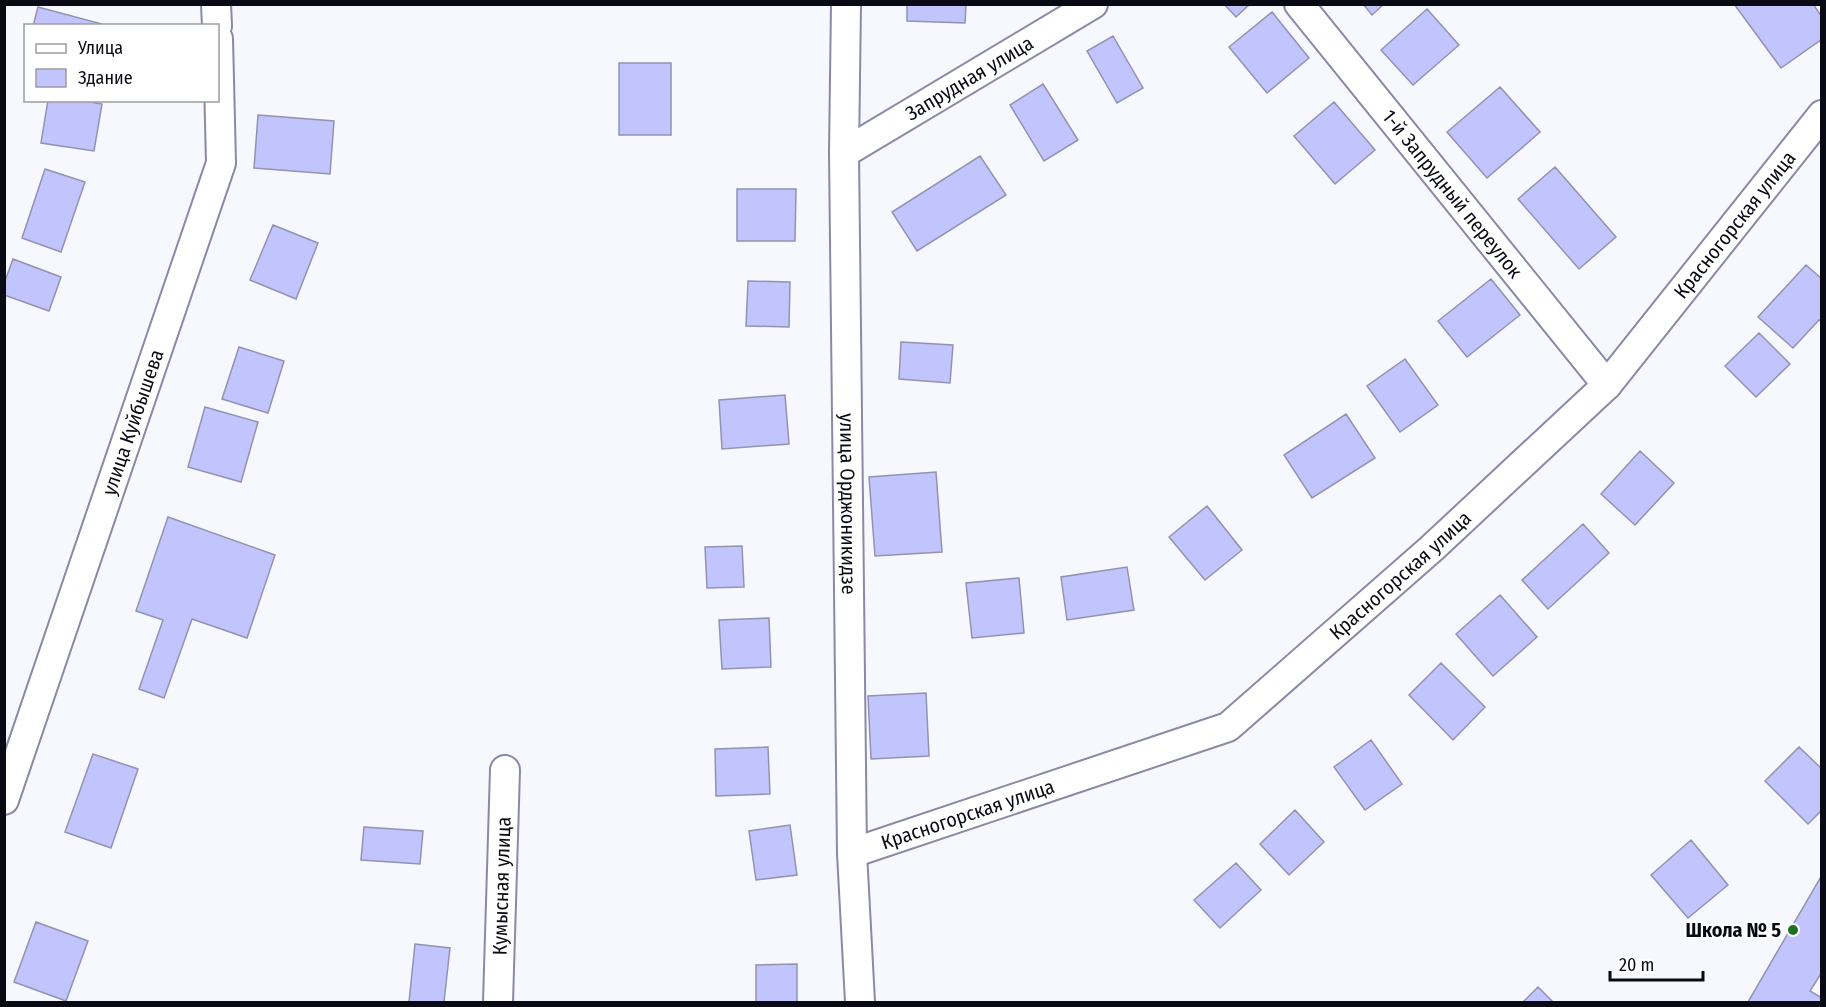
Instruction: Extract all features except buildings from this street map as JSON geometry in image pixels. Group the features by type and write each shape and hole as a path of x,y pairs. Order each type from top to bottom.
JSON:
{"street":[{"path":"216,4 217,24"},
{"name":"улица Орджоникидзе","path":"846,4 844,153 852,853 860,1002"},
{"name":"Запрудная улица","path":"844,153 1093,4"},
{"name":"1-й Запрудный переулок","path":"1299,4 1607,385"},
{"name":"улица Куйбышева","path":"4,800 221,163 219,80"},
{"name":"Красногорская улица","path":"852,853 1228,727 1431,549 1607,385 1821,116"},
{"name":"Кумысная улица","path":"498,1002 505,770"}],"place":[{"name":"Школа № 5","path":"1793,930"}]}
